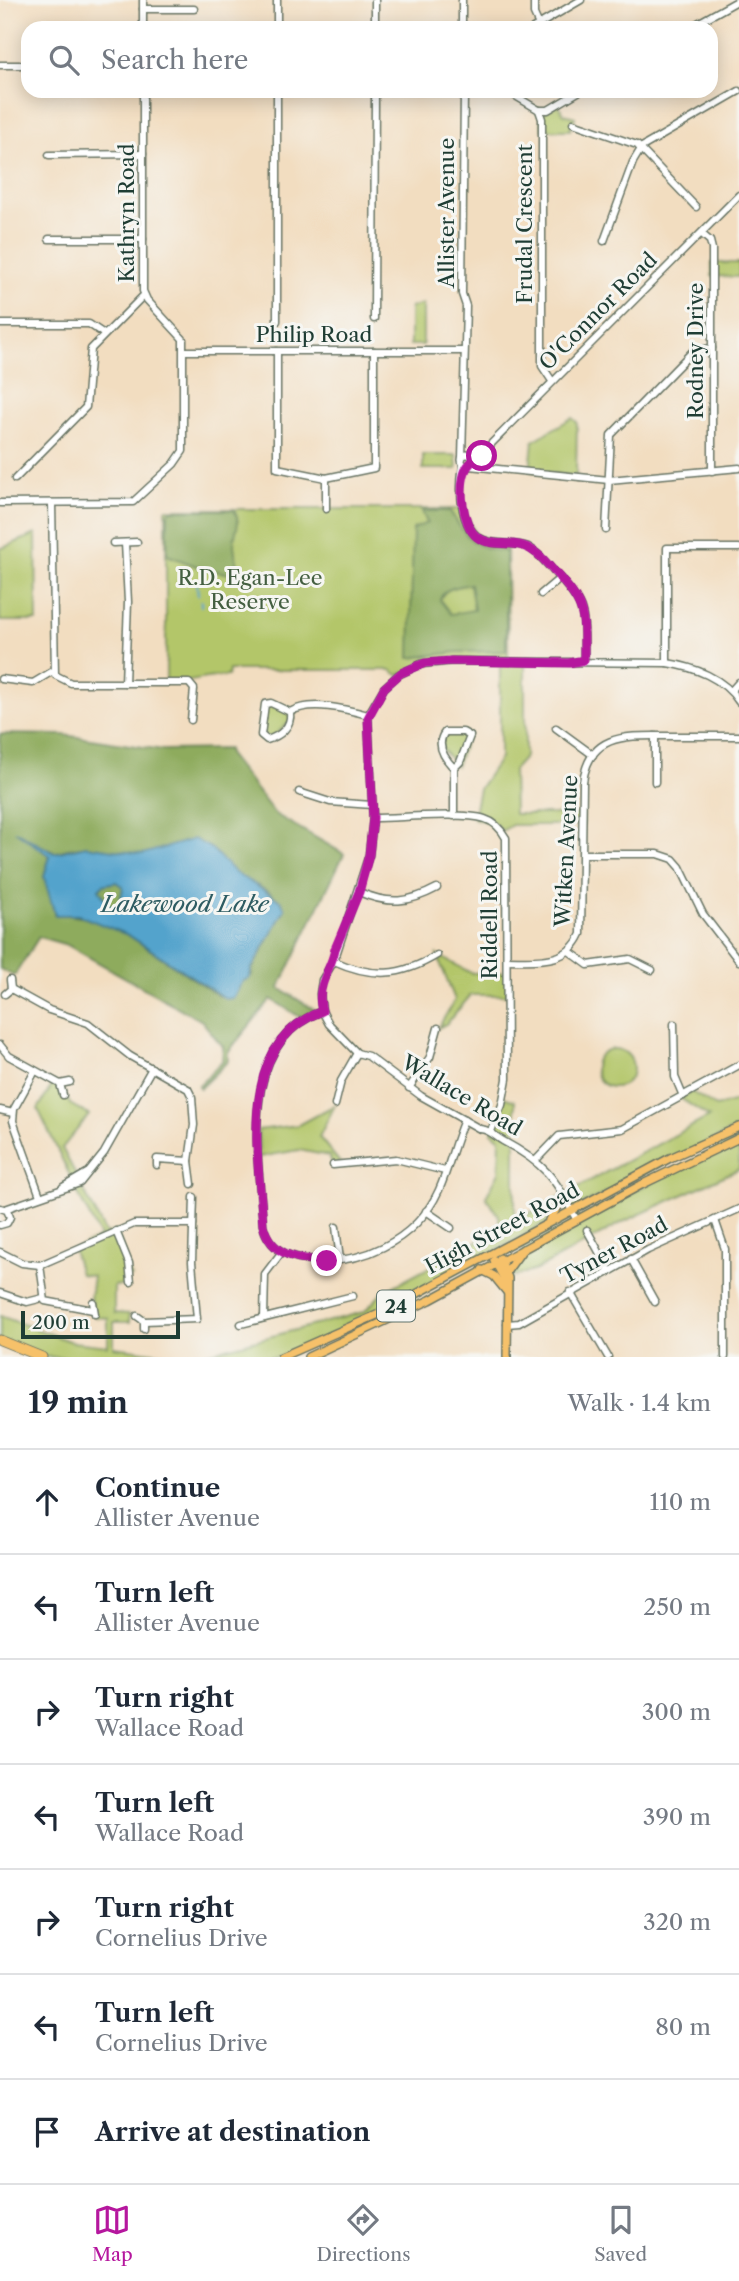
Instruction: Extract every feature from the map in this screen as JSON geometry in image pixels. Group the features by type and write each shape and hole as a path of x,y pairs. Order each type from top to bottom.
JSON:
{"highway":[{"path":"0,1340 41,1357"}],"main road":[{"name":"High Street Road","path":"281,1357 379,1314 670,1158 739,1127"},
{"name":"High Street Road","path":"308,1357 421,1305 576,1219 695,1157 739,1138"},
{"path":"546,1223 565,1196"},
{"path":"507,1271 525,1246"},
{"path":"493,1252 508,1289"},
{"path":"498,1261 507,1271 507,1357"},
{"path":"482,1270 494,1276 508,1289"}],"street":[{"path":"143,0 143,21"},
{"path":"277,0 277,21"},
{"path":"374,0 374,21"},
{"path":"462,0 462,21"},
{"path":"534,0 535,21"},
{"path":"545,21 581,0"},
{"path":"701,21 738,0"},
{"path":"143,9 194,9"},
{"path":"0,65 21,65"},
{"path":"604,241 640,149 739,91"},
{"name":"Kathryn Road","path":"0,503 133,502 177,461 184,447 184,351 180,334 144,295 143,98"},
{"path":"277,98 277,321"},
{"path":"374,98 374,319"},
{"name":"Allister Avenue","path":"464,98 464,334 461,351 464,371 463,440 468,461"},
{"path":"519,98 539,110 548,110 568,98"},
{"name":"Frudal Crescent","path":"539,110 542,119 542,366 552,381"},
{"path":"573,123 635,144 696,206"},
{"path":"49,155 143,154"},
{"name":"O'Connor Road","path":"468,461 482,453 695,239 703,235 739,195"},
{"name":"Rodney Drive","path":"703,235 710,241 712,249 712,471"},
{"path":"49,239 143,239"},
{"path":"15,479 86,407 89,354 104,334 144,295"},
{"path":"0,324 89,324 104,334"},
{"path":"606,530 612,433 693,351 712,348"},
{"name":"Philip Road","path":"184,351 461,351"},
{"path":"277,351 277,467 326,478 374,468 374,351"},
{"path":"482,453 483,461 491,467"},
{"path":"584,660 583,609 576,596 531,549 522,545 486,541 473,534 464,516 463,485 468,461 491,467 609,480 739,468"},
{"path":"326,478 326,509"},
{"path":"52,503 53,671 66,682 192,685 194,709 191,720"},
{"path":"113,542 137,542"},
{"path":"125,543 128,603 125,682"},
{"path":"667,663 667,548 739,548"},
{"path":"541,594 560,578"},
{"path":"464,1120 437,1195 426,1211 391,1243 364,1255 340,1260 314,1261 281,1253 268,1238 263,1225 258,1100 265,1070 280,1040 298,1022 322,1011 321,982 327,968 334,961 335,949 359,892 369,855 373,818 368,715 389,682 421,664 451,661 569,663 584,660 667,663 701,672 731,691 739,702"},
{"path":"1,678 33,683 53,671"},
{"path":"731,691 739,682"},
{"path":"271,703 290,712 290,722 286,729 271,739 263,738 265,704 271,703"},
{"path":"290,712 298,708 318,707 368,715"},
{"path":"556,728 593,755"},
{"path":"454,768 441,751 441,737 445,732 466,733 470,742 454,768 454,816"},
{"path":"655,736 655,782"},
{"name":"Witken Avenue","path":"507,960 547,960 569,951 582,929 583,782 593,755 618,737 739,736"},
{"path":"299,792 330,802 372,804"},
{"name":"Riddell Road","path":"373,818 454,816 489,821 506,838 507,1084 491,1131"},
{"path":"583,854 658,854 673,859 680,867 703,914 739,961"},
{"path":"359,892 384,901 399,902 417,898 437,888"},
{"path":"569,951 588,965 630,960 652,970"},
{"path":"334,961 363,972 386,974 409,970 437,955"},
{"path":"10,980 8,991 49,1010 88,1023 121,1050 191,1093 194,1133 190,1161 192,1184"},
{"name":"Wallace Road","path":"322,1011 333,1029 357,1052 368,1056 409,1088 464,1120 491,1131 536,1160 555,1178 576,1219"},
{"path":"674,1024 674,1077 683,1096"},
{"path":"409,1088 430,1057 438,1028"},
{"path":"0,1045 6,1054 35,1071 60,1084 70,1082"},
{"path":"335,1105 341,1081 357,1052"},
{"path":"1,1062 6,1054"},
{"path":"536,1160 559,1136 617,1131 739,1065"},
{"path":"10,1217 3,1208 22,1204 62,1188 87,1173 104,1153 152,1068"},
{"path":"35,1071 13,1112 15,1128 40,1196"},
{"path":"60,1084 63,1095"},
{"path":"0,1110 13,1112"},
{"path":"333,1165 397,1159 445,1171"},
{"path":"155,1160 190,1161"},
{"path":"137,1316 144,1321 197,1319 192,1262 194,1197"},
{"path":"1,1225 22,1204"},
{"name":"Tyner Road","path":"507,1324 519,1322 609,1270 739,1209"},
{"path":"426,1211 451,1228"},
{"path":"715,1220 725,1249 725,1357"},
{"path":"0,1252 22,1263 40,1265 140,1223 193,1224"},
{"path":"336,1227 340,1260"},
{"path":"587,1230 609,1270"},
{"path":"116,1231 130,1263 129,1279"},
{"path":"264,1318 265,1277 281,1253"},
{"path":"631,1259 655,1302"},
{"path":"40,1265 43,1298 51,1304 94,1309"},
{"path":"570,1292 603,1355"},
{"path":"0,1293 27,1302 43,1298"},
{"path":"241,1324 354,1296"},
{"path":"144,1321 144,1329"}],"green space":[{"path":"558,104 564,114 575,117 570,130 542,130 541,114"},
{"path":"712,263 739,263 739,277 712,276"},
{"path":"423,304 423,345 410,345 410,308"},
{"path":"572,418 577,422 576,476 530,471 533,441"},
{"path":"423,455 456,455 457,469 423,469"},
{"name":"R.D. Egan-Lee Reserve","path":"166,509 464,509 476,536 507,543 508,662 525,663 525,757 513,770 514,814 583,814 583,825 512,825 502,831 495,824 473,818 479,789 500,758 500,663 431,663 398,675 391,670 229,670 228,676 166,683"},
{"path":"171,510 234,510 238,521 234,540 237,575 204,569 167,555 168,514"},
{"path":"422,511 450,511 466,535 478,545 506,551 506,651 457,652 410,658 413,529 427,523","holes":["470,584 474,610 451,614 440,600 448,590"]},
{"path":"36,534 37,621 0,621 0,549"},
{"path":"265,704 290,712 291,721 270,739 261,732"},
{"path":"443,733 468,734 456,766 441,748"},
{"path":"0,734 64,735 163,750 228,749 228,754 275,814 344,854 279,988 318,1012 303,1019 271,999 228,1052 228,1061 200,1088 198,1086 222,1061 223,1047 202,1021 67,945 39,937 14,976 0,969","holes":["23,836 55,853 91,847 145,854 180,844 201,844 215,852 233,872 275,897 285,909 251,971 252,975 219,996 128,935 88,918 54,913 52,896 44,877 50,856"]},
{"path":"116,882 123,887 120,904 114,907 108,904 99,889 105,884"},
{"path":"437,955 471,973 507,972 507,995 471,995 446,1024 438,1028 455,1000"},
{"path":"614,1049 628,1054 633,1068 628,1082 614,1087 600,1082 595,1068 600,1054"},
{"path":"54,1082 60,1084 70,1104 89,1115 62,1148 77,1177 72,1180 38,1109"},
{"path":"692,1092 716,1107 739,1100 739,1127 572,1210 565,1197 546,1223 401,1303 281,1357 192,1357 364,1312 383,1292 499,1230 499,1216 486,1197 499,1172 500,1139 492,1132 504,1097 515,1101 515,1221 709,1117 680,1098"},
{"path":"335,1105 319,1137 341,1164 333,1165 329,1156 299,1150 259,1157 258,1130 298,1125"},
{"path":"739,1138 739,1169 625,1221 536,1270 508,1278 507,1271 525,1246"},
{"path":"80,1183 106,1234 116,1231 131,1277 125,1278 122,1285 114,1286 114,1313 129,1314 130,1322 114,1322 114,1347 190,1357 42,1357 0,1340 0,1316 72,1342 108,1346 108,1318 95,1317 90,1298 93,1276 80,1274 73,1250 100,1237 74,1186"}],"water":[{"name":"Lakewood Lake","path":"15,831 54,853 86,846 143,854 194,839 212,849 234,872 281,901 285,909 251,970 250,978 243,981 233,998 226,999 128,935 78,915 55,915 44,877 50,856","holes":["116,882 123,887 120,904 114,907 108,904 99,889 103,885"]}],"waterway":[{"path":"197,584 198,595"},
{"path":"201,601 201,606"}],"route":[{"path":"327,1261 281,1253 268,1238 263,1225 257,1108 263,1076 280,1040 298,1022 322,1011 322,979 334,961 335,949 365,875 373,818 368,763 368,715 389,682 421,664 451,661 574,663 584,660 584,614 573,591 531,549 522,545 492,543 470,531 465,520 463,485 468,466 483,452 482,456"}]}
